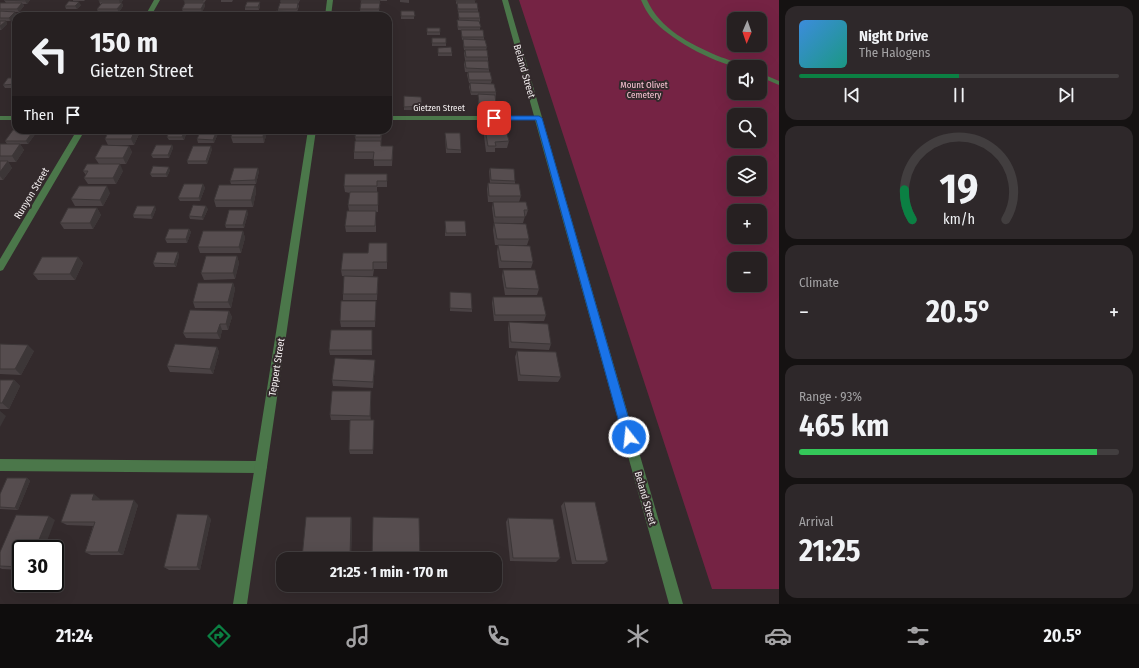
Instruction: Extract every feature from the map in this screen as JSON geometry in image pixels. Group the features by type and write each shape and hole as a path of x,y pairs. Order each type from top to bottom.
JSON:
{"street":[{"path":"150,12 157,0"},
{"path":"328,12 330,0"},
{"name":"Beland Street","path":"505,0 676,604"},
{"path":"644,0 649,13 667,29 699,49 727,61"},
{"path":"767,78 779,83"},
{"path":"0,118 12,118"},
{"name":"Gietzen Street","path":"392,118 539,118"},
{"name":"Runyon Street","path":"0,266 79,134"},
{"name":"Teppert Street","path":"240,604 311,134"},
{"path":"0,465 261,467"}],"green space":[{"name":"Mount Olivet Cemetery","path":"519,0 779,0 779,589 712,589"}],"building":[{"path":"4,0 26,0 25,1"},
{"path":"99,0 120,0 99,1"},
{"path":"203,0 203,1 184,1"},
{"path":"299,0 299,1 280,1"},
{"path":"380,0 380,1 361,1"},
{"path":"475,0 475,1 456,1"},
{"path":"69,1 79,2 75,6 65,6"},
{"path":"247,2 260,2 258,7 245,7"},
{"path":"0,3 22,3 17,9 0,9"},
{"path":"102,3 122,3 117,9 97,9"},
{"path":"185,3 204,3 201,9 182,9"},
{"path":"280,3 298,3 297,9 278,9"},
{"path":"361,3 380,3 379,9 360,9"},
{"path":"457,3 477,3 478,9 458,9"},
{"path":"0,11 15,12 12,12 12,15 9,18 0,18"},
{"path":"276,11 296,12 276,12"},
{"path":"401,11 414,11 415,16 401,16"},
{"path":"458,12 479,12 480,18 459,18"},
{"path":"457,20 479,21 481,27 458,27"},
{"path":"0,21 6,21 0,26"},
{"path":"427,28 440,28 440,32 427,32"},
{"path":"461,30 483,30 484,37 462,37"},
{"path":"432,38 446,38 446,43 432,43"},
{"path":"463,39 485,40 487,47 464,47"},
{"path":"451,47 452,53 438,53 438,48"},
{"path":"465,50 487,50 488,57 466,57"},
{"path":"465,61 488,61 489,69 466,68"},
{"path":"468,72 490,72 492,80 469,80"},
{"path":"8,78 12,78 12,84 3,85"},
{"path":"470,83 494,84 496,92 471,92"},
{"path":"478,94 495,95 496,104 479,104"},
{"path":"404,96 421,97 422,106 404,107"},
{"path":"485,129 506,130 509,141 495,142 496,146 488,146"},
{"path":"12,131 12,134 31,134 26,141 5,141"},
{"path":"445,133 460,133 461,150 447,149"},
{"path":"107,134 133,134 131,139 105,139"},
{"path":"168,134 183,134 182,137 167,137"},
{"path":"199,134 215,134 213,140 197,139"},
{"path":"232,134 263,134 263,137 231,137"},
{"path":"355,134 381,134 381,137 355,137"},
{"path":"355,141 381,141 381,146 393,146 392,160 373,160 374,152 354,152"},
{"path":"0,144 20,144 12,156 0,156"},
{"path":"102,145 129,146 123,158 95,158"},
{"path":"156,145 172,145 168,155 151,155"},
{"path":"193,146 211,146 206,161 187,161"},
{"path":"0,161 8,161 0,172"},
{"path":"87,164 120,164 113,178 84,178 88,171 83,171"},
{"path":"153,166 169,167 166,174 150,174"},
{"path":"234,168 258,168 255,180 230,181"},
{"path":"490,168 514,169 515,181 491,180"},
{"path":"345,174 387,174 387,181 377,181 377,186 344,186"},
{"path":"488,183 519,184 521,196 489,196"},
{"path":"184,184 203,184 199,198 178,198"},
{"path":"219,185 255,185 251,200 214,200"},
{"path":"79,186 107,186 100,200 71,199"},
{"path":"350,192 378,192 378,205 348,205"},
{"path":"493,202 526,202 528,210 524,210 525,217 495,217"},
{"path":"193,205 206,206 202,217 189,216"},
{"path":"137,206 155,206 151,215 133,215"},
{"path":"68,208 97,208 90,223 60,223"},
{"path":"229,210 247,210 243,225 225,225"},
{"path":"347,211 376,211 375,226 345,226"},
{"path":"445,221 465,221 466,233 446,233"},
{"path":"494,223 526,224 529,239 497,239"},
{"path":"169,229 189,229 186,239 165,239"},
{"path":"203,231 243,231 239,247 198,247"},
{"path":"369,243 387,243 387,262 373,262 373,270 341,270 343,253 368,253"},
{"path":"498,245 530,246 533,262 501,261"},
{"path":"157,252 178,252 174,264 153,263"},
{"path":"206,256 237,256 233,273 201,273"},
{"path":"42,257 78,257 70,274 33,274"},
{"path":"503,270 535,270 539,289 506,288"},
{"path":"344,276 378,277 377,294 343,294"},
{"path":"198,283 233,283 228,302 193,302"},
{"path":"450,292 471,293 472,309 450,308"},
{"path":"493,297 542,297 546,315 495,315"},
{"path":"341,301 376,301 375,321 340,321"},
{"path":"190,310 229,311 226,324 220,324 217,333 183,333"},
{"path":"509,322 548,324 551,344 511,342"},
{"path":"331,330 372,330 372,350 329,350"},
{"path":"0,344 28,345 15,369 0,369"},
{"path":"175,344 217,347 210,369 167,366"},
{"path":"517,351 556,352 561,377 520,375"},
{"path":"335,358 375,360 373,382 332,380"},
{"path":"0,380 14,380 2,403 0,403"},
{"path":"332,391 371,391 370,416 330,415"},
{"path":"350,420 374,420 373,450 349,450"},
{"path":"7,478 27,478 15,508 0,507 0,494"},
{"path":"71,494 94,494 92,500 134,500 118,552 85,552 95,522 61,522"},
{"path":"564,502 595,502 608,561 576,561"},
{"path":"177,514 208,515 197,567 164,567"},
{"path":"16,515 49,516 39,540 12,540 12,567 0,566 0,552"},
{"path":"306,517 351,517 350,552 303,552"},
{"path":"373,517 419,518 420,552 372,552"},
{"path":"508,518 553,519 560,558 513,558"}],"route":[{"path":"494,118 539,118 629,437"}]}
